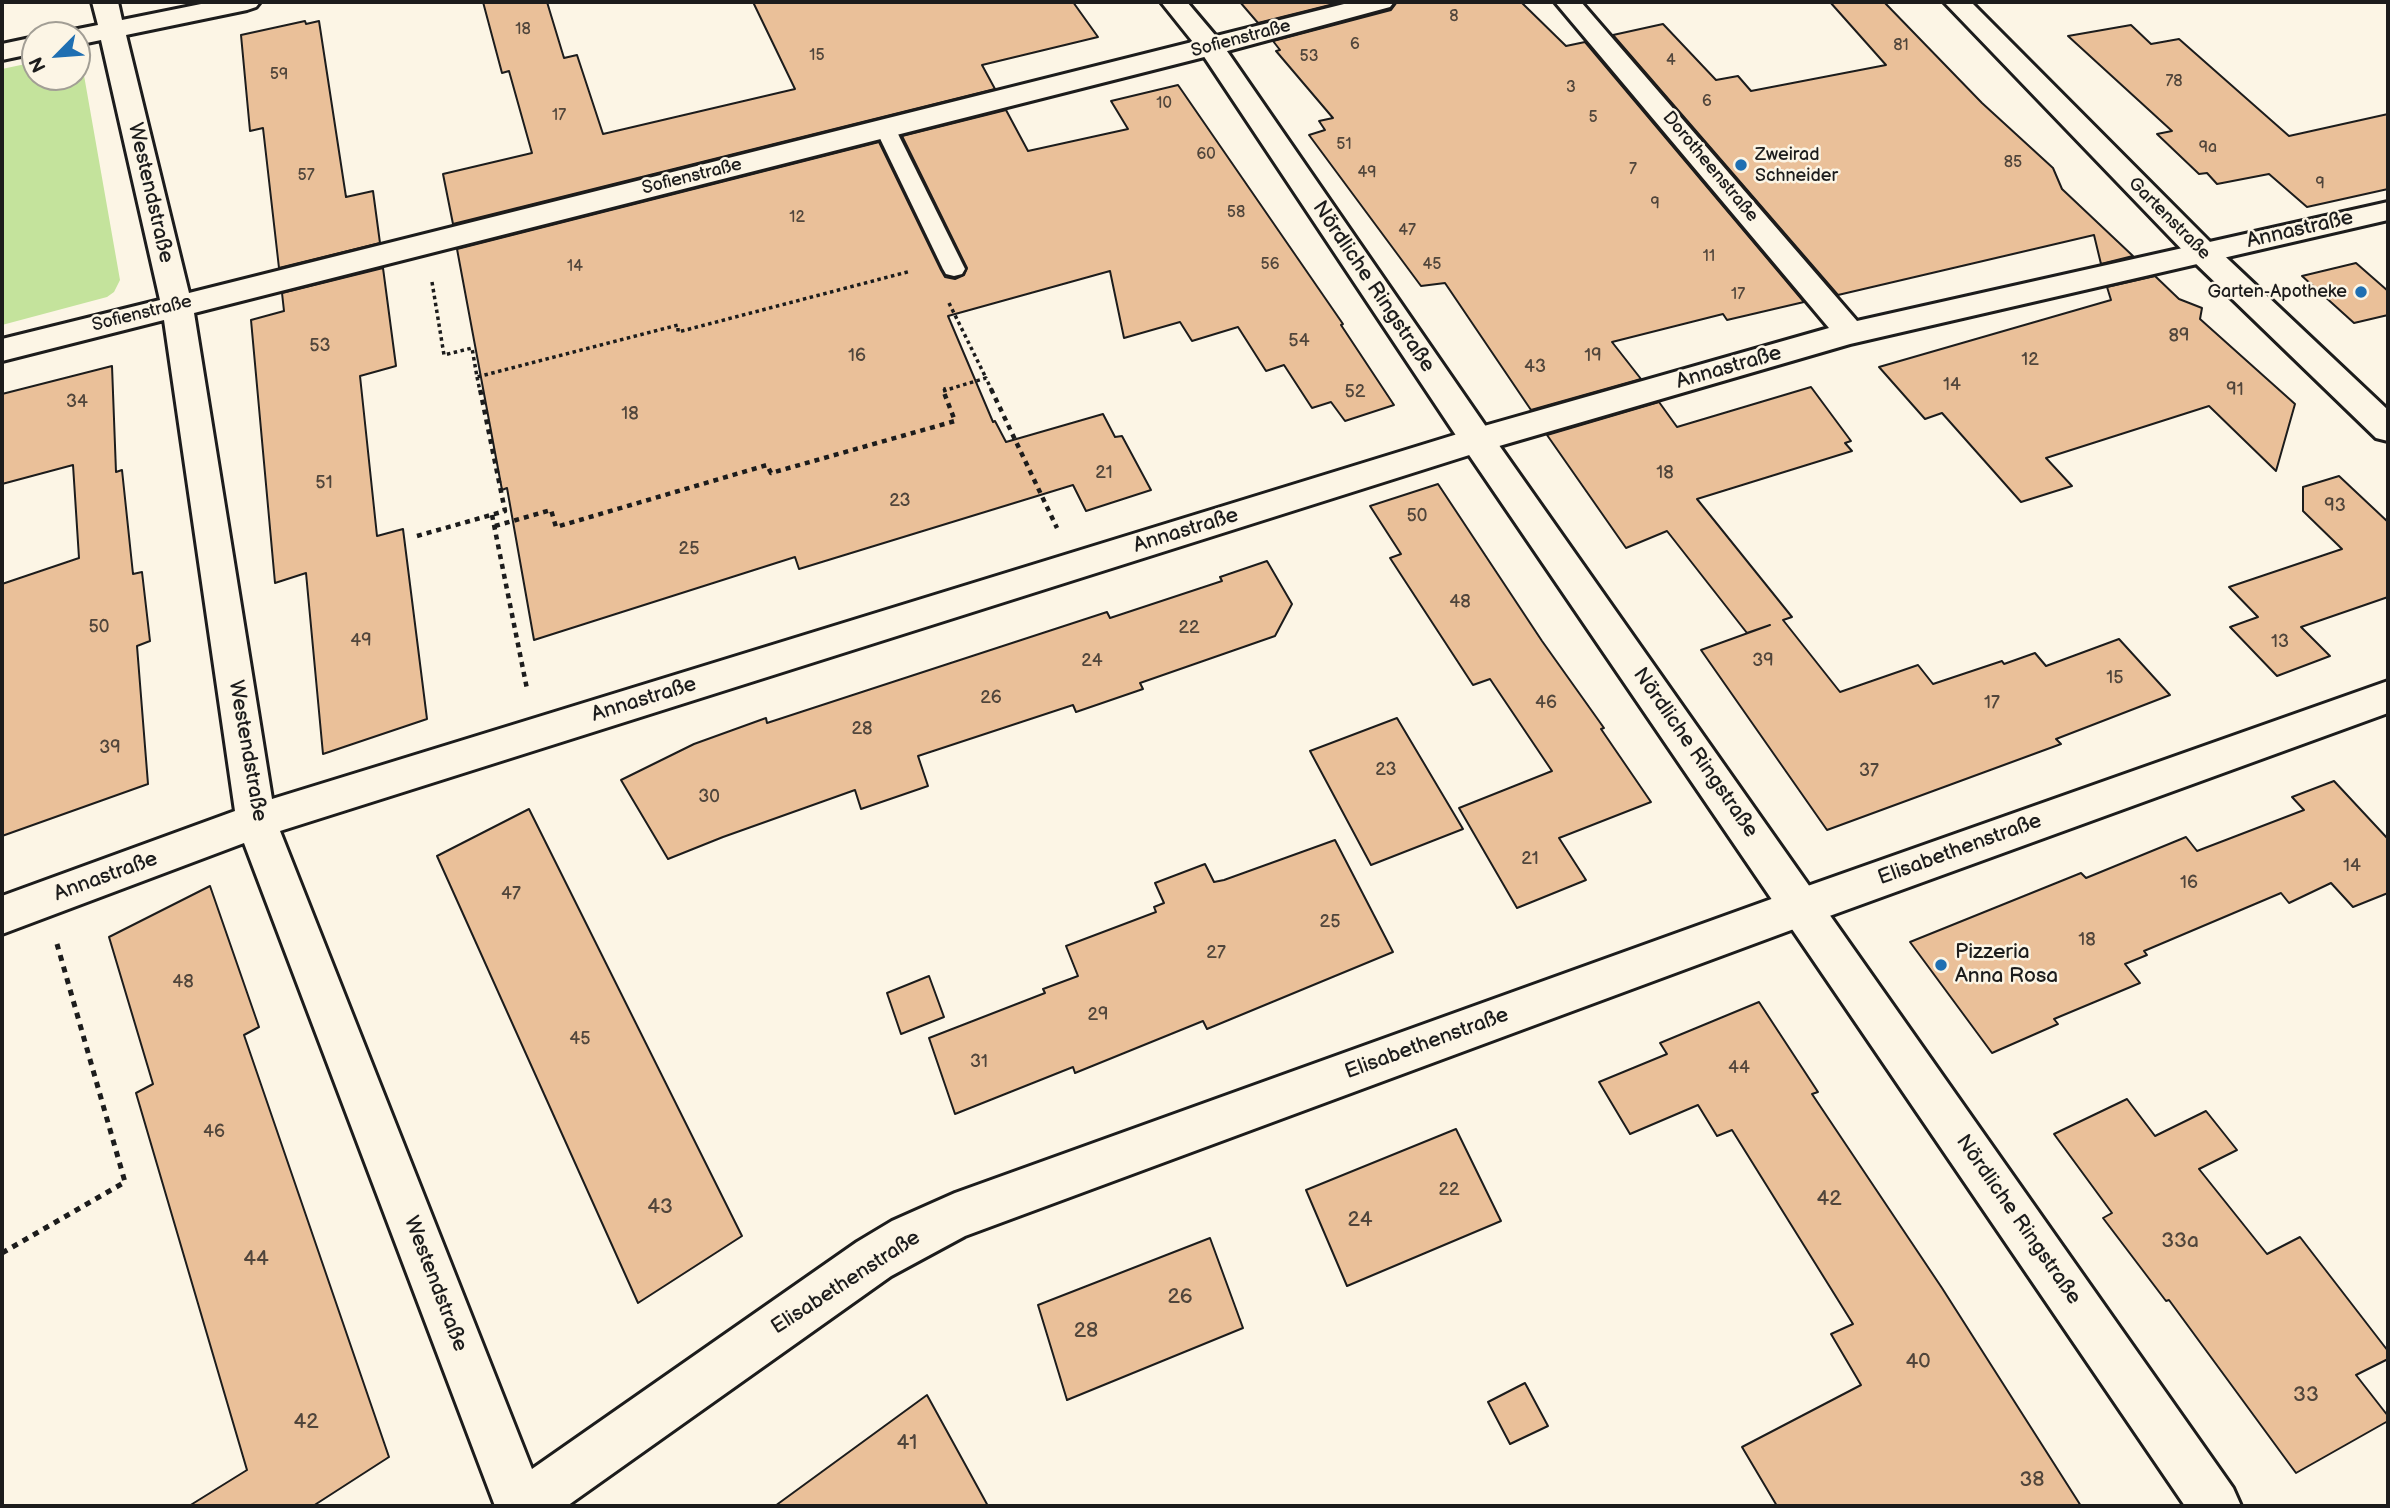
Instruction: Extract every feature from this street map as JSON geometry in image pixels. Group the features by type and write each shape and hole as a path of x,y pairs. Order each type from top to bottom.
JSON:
{"street":[{"path":"91,28 108,16 247,2"},
{"name":"Nördliche Ringstraße","path":"1174,2 1211,47 1478,440 2215,1506"},
{"name":"Sofienstraße","path":"2,350 1381,2"},
{"name":"Dorotheenstraße","path":"1568,2 1850,333"},
{"name":"Gartenstraße","path":"1957,2 2202,252 2388,429"},
{"name":"Westendstraße","path":"108,16 177,305 256,821 522,1506"},
{"path":"2,52 21,48"},
{"name":"Annastraße","path":"2,915 256,821 1478,440 1850,333 2388,211"},
{"name":"Elisabethenstraße","path":"522,1506 874,1259 909,1238 955,1216 1802,907 2388,697"}],"lane":[{"path":"885,128 954,269"}],"path":[{"path":"417,536 505,511 471,348 444,355 425,243"},
{"path":"478,377 678,325 678,332 918,270"},
{"path":"495,526 551,510 556,527 767,465 771,473 955,421 943,390 986,378 1075,566"},
{"path":"492,514 536,733"},
{"path":"2,1253 125,1182 44,900"}],"green space":[{"path":"21,65 21,91 87,91 120,280 114,292 107,297 2,325 2,69"}],"building":[{"path":"483,2 547,2 564,58 577,55 603,134 795,89 753,2 1073,2 1098,37 982,65 995,89 453,224 443,174 532,153 509,71 502,73"},
{"path":"1240,2 1342,2 1258,23"},
{"path":"1397,2 1521,2 1566,46 1585,42 1804,302 1727,320 1723,314 1612,342 1641,379 1531,410 1445,283 1421,286 1309,135 1325,130 1319,121 1333,118 1276,51 1280,50 1273,41 1391,10"},
{"path":"1830,2 1884,2 1982,103 2053,168 2062,189 2133,256 2101,264 2094,235 1838,295 1613,35 1663,24 1716,80 1738,76 1751,91 1886,65"},
{"path":"305,21 306,24 319,21 346,197 373,191 380,243 279,268 263,128 250,131 241,35"},
{"path":"2131,25 2151,44 2179,39 2289,136 2388,114 2388,189 2307,207 2269,174 2217,184 2207,173 2199,174 2157,134 2172,131 2068,36"},
{"path":"1178,85 1343,324 1341,325 1394,405 1345,421 1331,402 1312,408 1284,365 1266,371 1238,327 1192,341 1180,322 1124,338 1110,271 948,316 993,422 995,421 1006,442 1103,414 1115,437 1122,436 1151,490 1086,511 1073,485 799,569 795,557 534,640 507,488 502,490 457,249 879,142 941,270 945,277 955,279 964,275 967,268 902,136 1006,110 1028,151 1128,129 1111,101"},
{"path":"2356,263 2388,291 2388,315 2354,323 2302,276"},
{"path":"383,268 396,366 360,376 377,536 403,529 427,719 323,754 306,573 275,583 251,320 284,311 282,293"},
{"path":"2155,276 2179,299 2202,308 2200,319 2295,404 2276,471 2209,406 2046,458 2072,486 2021,502 1942,413 1925,419 1879,367 2111,300 2107,287"},
{"path":"112,366 116,472 122,470 133,574 142,572 150,641 137,646 148,784 2,836 2,584 79,558 73,465 2,484 2,394"},
{"path":"1811,387 1851,441 1845,443 1852,451 1697,499 1792,617 1783,620 1840,692 1918,665 1933,684 2035,653 2046,666 2119,639 2170,695 2056,739 2061,744 1827,830 1701,650 1770,625 1747,633 1667,531 1626,548 1547,435 1659,402 1677,427"},
{"path":"2339,476 2388,522 2388,597 2301,627 2330,656 2277,676 2230,627 2258,617 2229,587 2342,549 2303,511 2303,487"},
{"path":"1438,484 1542,641 1604,728 1601,729 1651,802 1559,838 1586,880 1517,908 1459,808 1552,771 1490,679 1473,685 1390,558 1401,554 1370,506"},
{"path":"1267,561 1292,604 1275,636 1140,683 1143,689 1076,712 1073,705 918,756 928,786 861,809 855,790 668,859 621,780 694,744 766,718 767,723 1107,612 1110,618 1222,581 1220,577"},
{"path":"1397,718 1463,829 1371,865 1310,751"},
{"path":"2334,781 2388,839 2388,893 2353,907 2331,883 2289,903 2281,893 2144,951 2147,955 2125,964 2140,983 2054,1019 2058,1024 1992,1053 1910,942 2081,873 2086,878 2186,837 2197,851 2304,810 2292,797"},
{"path":"529,809 742,1236 638,1303 437,856"},
{"path":"1335,840 1393,952 1207,1029 1203,1021 1075,1073 1073,1067 955,1114 929,1038 1045,993 1043,989 1078,976 1066,946 1156,912 1154,907 1164,903 1155,883 1205,864 1214,882 1224,880"},
{"path":"210,886 259,1027 244,1035 389,1457 313,1506 189,1506 247,1470 136,1093 153,1084 109,937"},
{"path":"929,976 944,1017 901,1034 887,993"},
{"path":"1759,1002 1818,1092 1812,1094 1942,1288 2081,1506 1777,1506 1742,1447 1861,1385 1831,1334 1853,1324 1732,1130 1717,1136 1698,1105 1630,1134 1599,1082 1667,1054 1660,1043"},
{"path":"2127,1099 2155,1136 2206,1111 2237,1150 2199,1169 2267,1254 2300,1237 2388,1351 2388,1359 2356,1375 2388,1416 2388,1421 2296,1473 2169,1300 2166,1301 2103,1218 2112,1213 2054,1134"},
{"path":"1456,1129 1501,1221 1347,1286 1306,1190"},
{"path":"1210,1238 1243,1328 1067,1400 1038,1305"},
{"path":"1525,1383 1548,1426 1510,1444 1488,1402"},
{"path":"927,1395 988,1506 775,1506"}],"place":[{"name":"Zweirad Schneider","path":"1741,165"},
{"name":"Garten-Apotheke","path":"2361,292"},
{"name":"Pizzeria Anna Rosa","path":"1941,965"}]}
